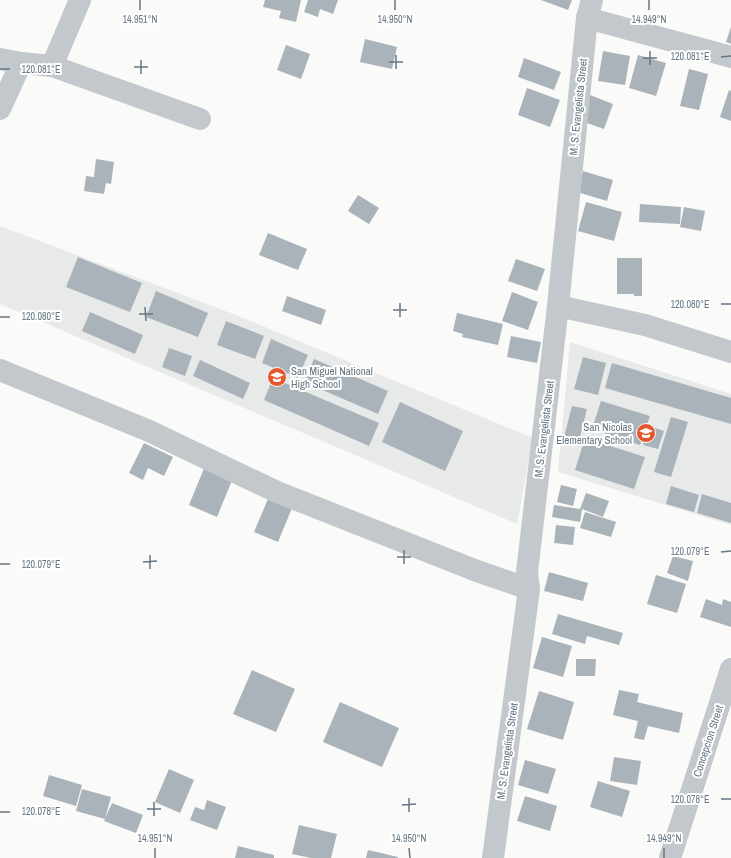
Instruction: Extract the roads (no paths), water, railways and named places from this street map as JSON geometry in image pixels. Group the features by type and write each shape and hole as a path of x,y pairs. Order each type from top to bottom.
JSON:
{"street":[{"path":"52,66 80,0"},
{"path":"589,9 731,57"},
{"name":"M. S. Evangelista Street","path":"493,858 529,589 527,572 558,306 589,9"},
{"path":"0,59 52,66 200,119"},
{"path":"0,109 22,63"},
{"path":"558,306 645,325 731,352"},
{"path":"0,370 147,430 277,492 470,568 529,589"},
{"name":"Concepcion Street","path":"670,858 731,669"}],"place":[{"name":"San Miguel National High School","path":"277,377"},
{"name":"San Nicolas Elementary School","path":"646,433"}]}
